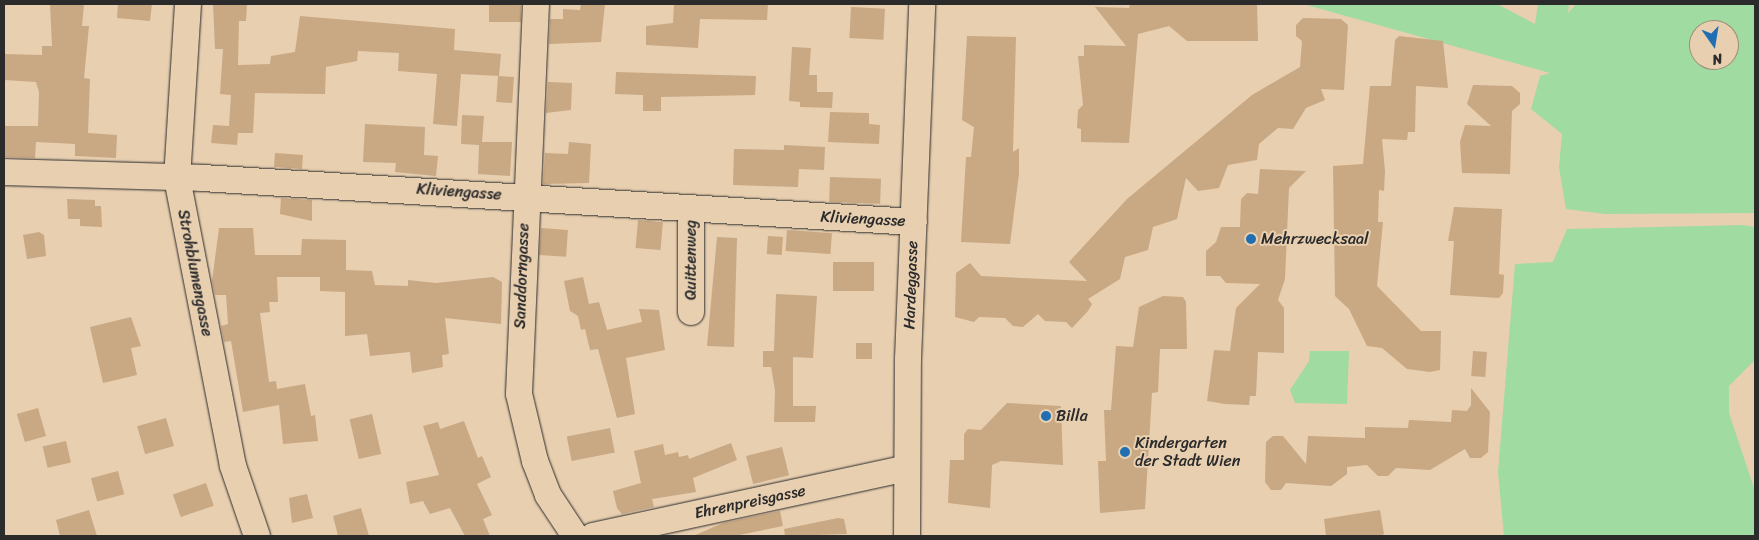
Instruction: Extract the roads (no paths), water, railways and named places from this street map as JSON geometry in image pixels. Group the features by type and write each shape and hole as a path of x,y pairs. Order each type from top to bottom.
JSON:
{"street":[{"name":"Strohblumengasse","path":"188,4 177,178 233,466 257,536"},
{"name":"Sanddorngasse","path":"536,4 525,197 519,394 534,461 548,495 575,536"},
{"name":"Hardeggasse","path":"907,536 907,468 922,4"},
{"name":"Kliviengasse","path":"4,172 177,178 525,197 914,222"},
{"name":"Quittenweg","path":"691,208 691,312"},
{"name":"Ehrenpreisgasse","path":"593,536 907,468"}],"place":[{"name":"Mehrzwecksaal","path":"1251,239"},
{"name":"Billa","path":"1046,416"},
{"name":"Kindergarten der Stadt Wien","path":"1125,452"}]}
